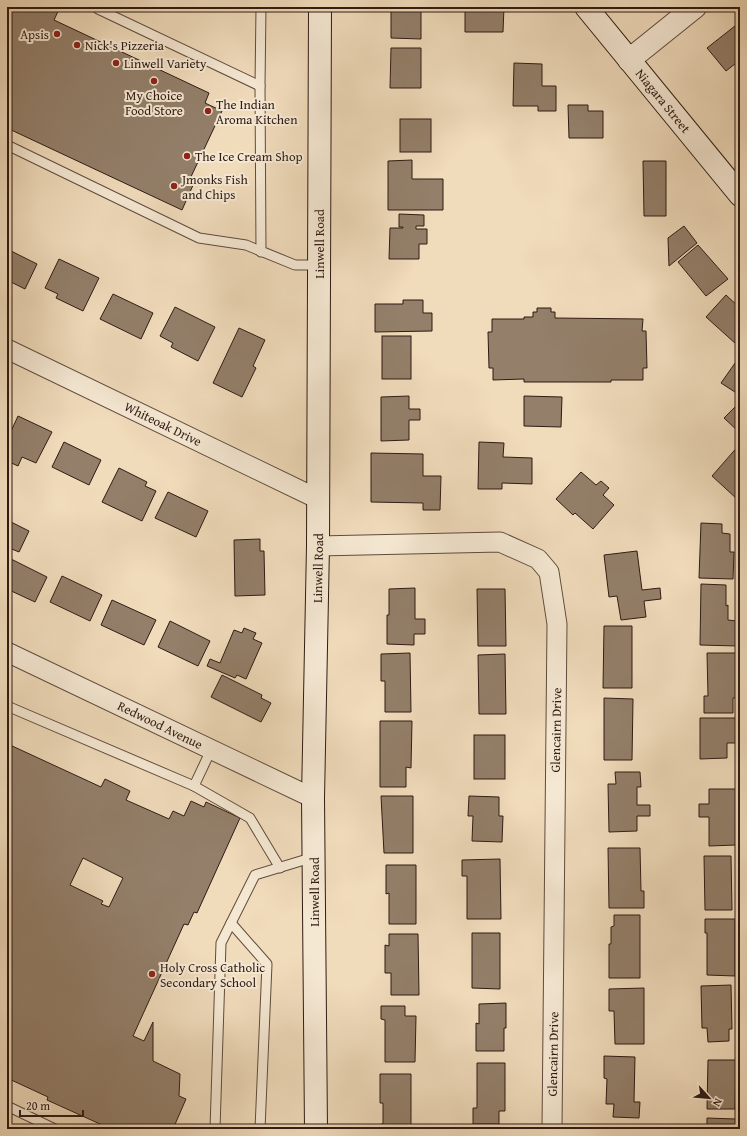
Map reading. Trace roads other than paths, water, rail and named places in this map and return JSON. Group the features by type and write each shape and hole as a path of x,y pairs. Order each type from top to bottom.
{"main road":[{"name":"Linwell Road","path":"316,1129 313,798 318,546 320,7"},
{"name":"Niagara Street","path":"586,7 740,195"},
{"path":"629,60 695,7"}],"street":[{"name":"Whiteoak Drive","path":"7,349 318,499"},
{"name":"Glencairn Drive","path":"318,546 500,542 538,559 549,572 558,624 552,1129"},
{"name":"Redwood Avenue","path":"7,652 313,798"}],"lane":[{"path":"99,7 98,9 260,86"},
{"path":"261,7 260,86 262,252"},
{"path":"7,145 199,238 246,245 295,265 319,265"},
{"path":"7,706 194,786 250,818 280,868"},
{"path":"194,786 211,750"},
{"path":"216,1129 220,943 255,875 314,857"},
{"path":"231,923 267,964 260,1129"},
{"path":"7,1106 55,1129"}],"place":[{"name":"Apsis","path":"57,34"},
{"name":"Nick's Pizzeria","path":"77,45"},
{"name":"Linwell Variety","path":"116,63"},
{"name":"My Choice Food Store","path":"154,81"},
{"name":"The Indian Aroma Kitchen","path":"208,111"},
{"name":"The Ice Cream Shop","path":"187,156"},
{"name":"Jmonks Fish and Chips","path":"174,186"},
{"name":"Holy Cross Catholic Secondary School","path":"152,974"}]}
